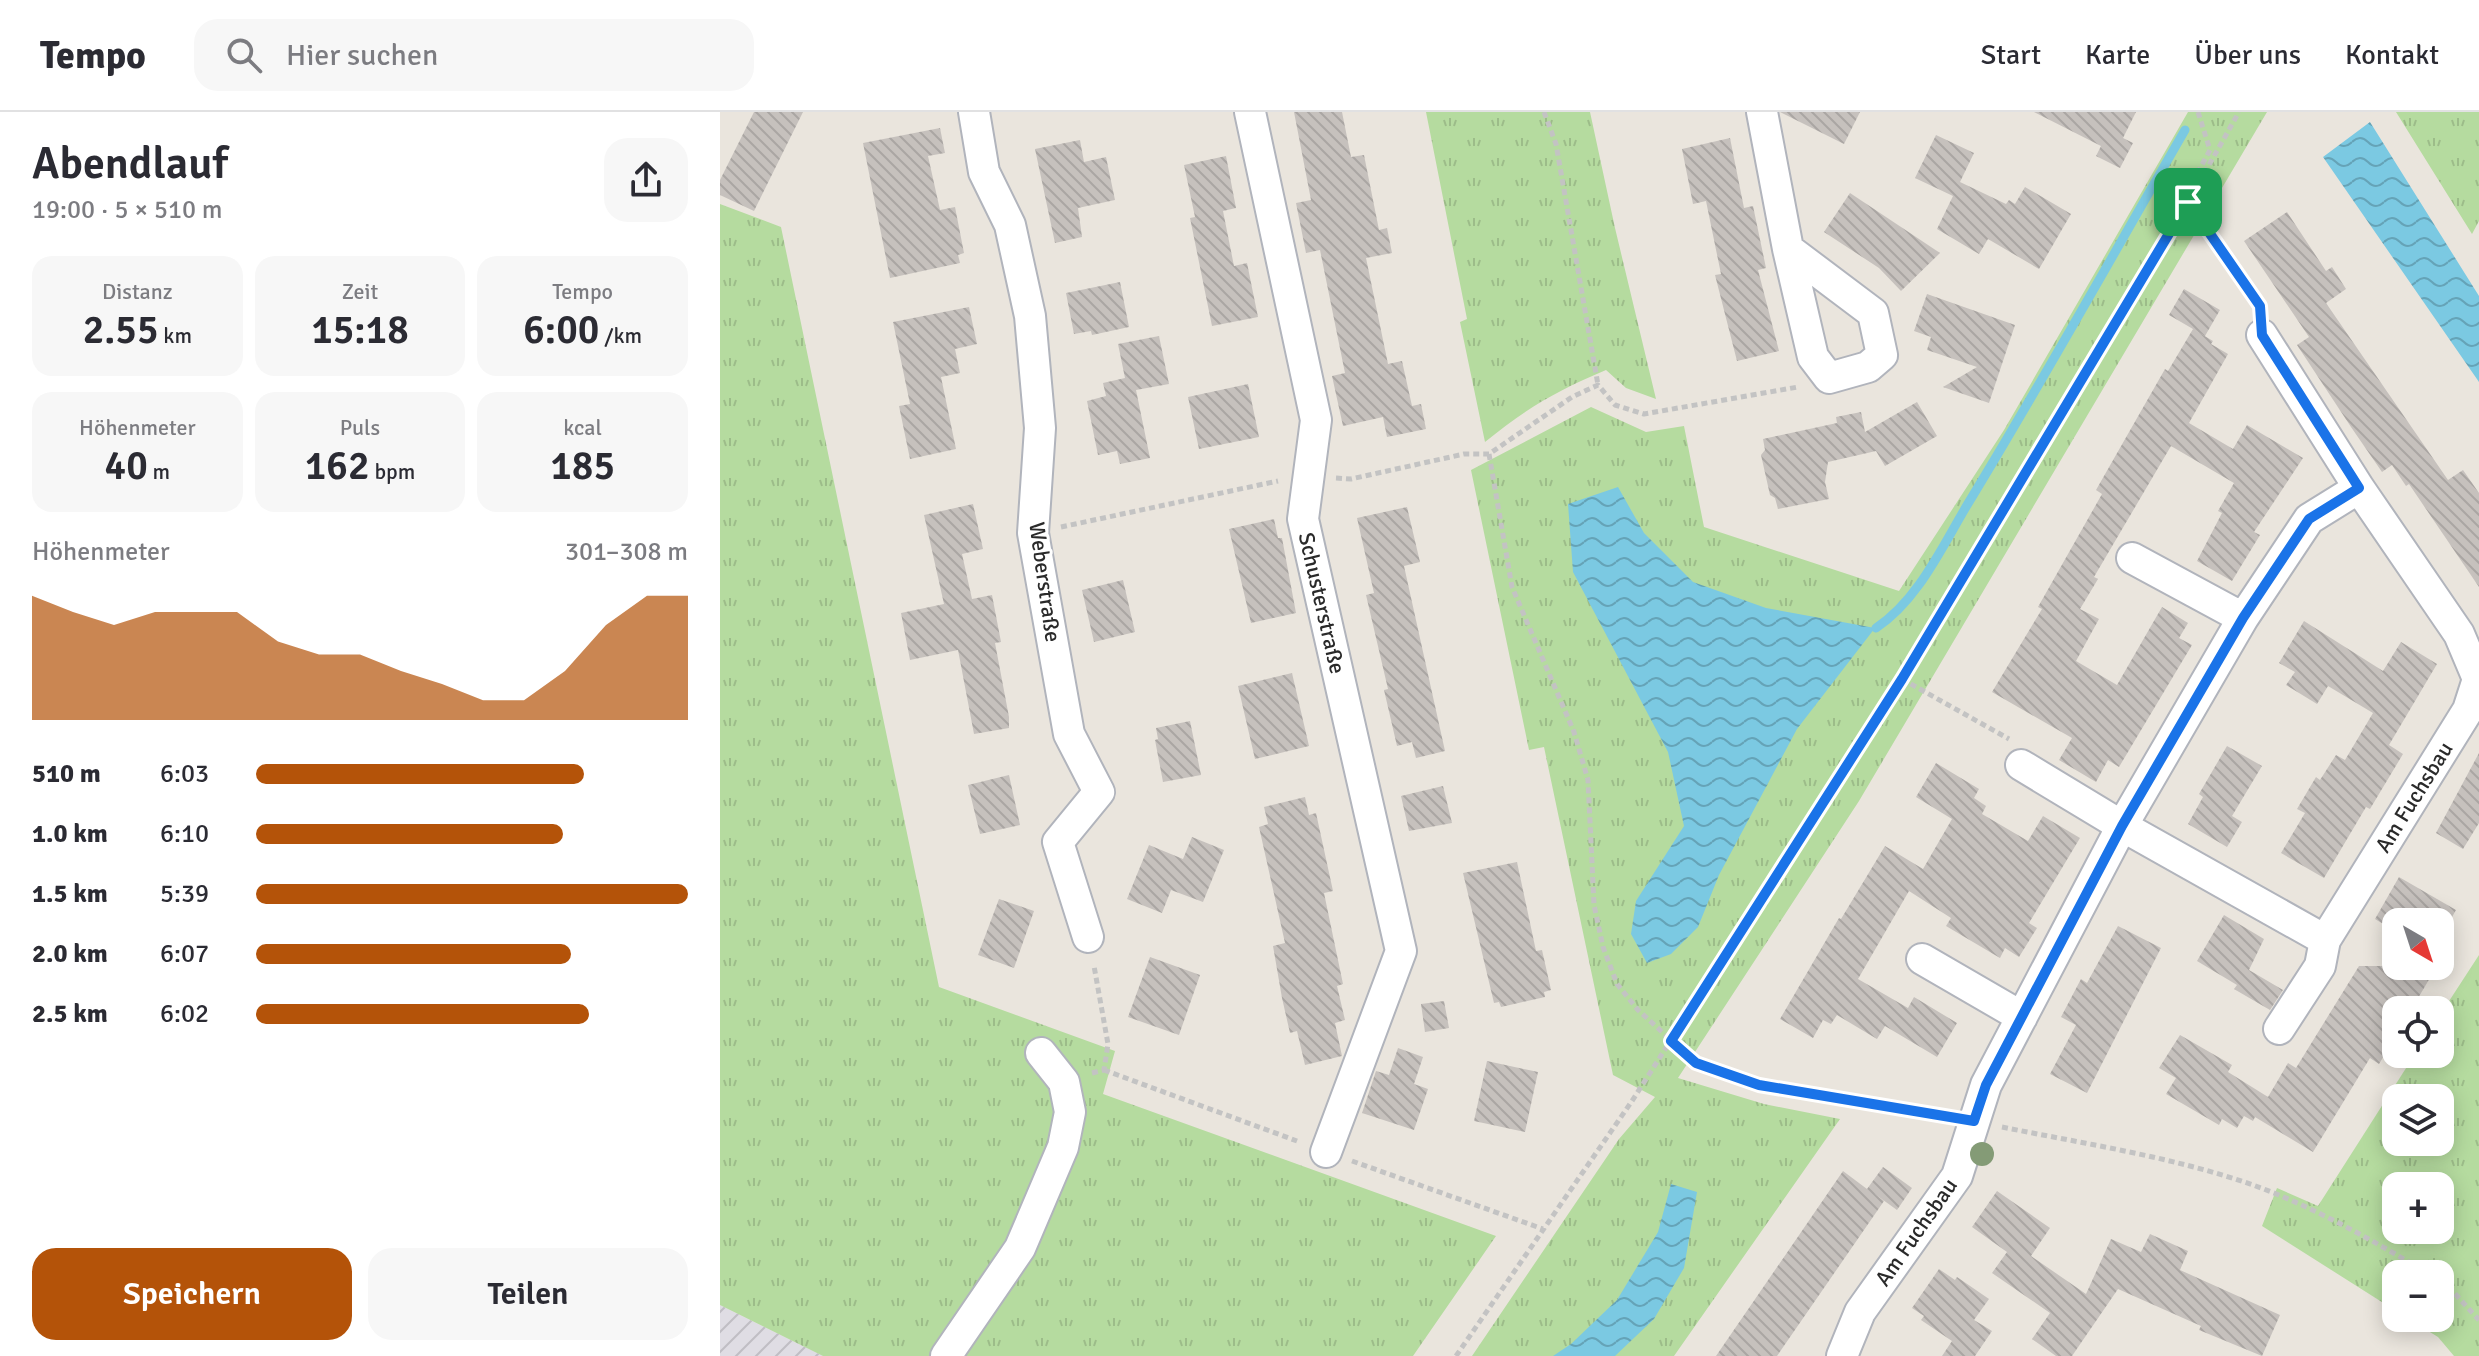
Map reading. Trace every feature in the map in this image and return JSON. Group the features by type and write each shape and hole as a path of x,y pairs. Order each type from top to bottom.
{"street":[{"name":"Weberstraße","path":"974,112 984,172 1010,225 1030,316 1040,428 1033,533 1069,734 1099,792 1058,842 1088,937"},
{"name":"Schusterstraße","path":"1250,112 1316,420 1303,519 1401,951 1326,1152"},
{"path":"1762,112 1788,249 1813,357 1829,378 1868,367 1882,355 1873,313 1788,249"},
{"name":"Am Fuchsbau","path":"2262,335 2359,488 2459,634 2478,679 2468,710 2325,940 2320,966 2279,1029"},
{"name":"Am Fuchsbau","path":"1842,1356 1860,1312 1957,1176 1986,1085 2122,826 2243,618 2309,519 2359,488"},
{"path":"2132,558 2243,618"},
{"path":"2021,765 2122,826 2325,940"},
{"path":"1922,959 2022,1017"},
{"path":"946,1356 1020,1248 1063,1147 1070,1112 1064,1082 1041,1053"}],"path":[{"path":"1544,112 1556,144 1598,385 1615,405 1644,414 1808,385 1829,378"},
{"path":"2198,112 2210,150 2186,194 2188,202 2260,306 2262,335"},
{"path":"1456,1356 1671,1041 1902,679 2239,112"},
{"path":"1033,533 1310,475 1351,479 1464,454 1489,454 1572,397 1598,385"},
{"path":"1489,454 1512,587 1574,732 1588,780 1594,905 1603,947 1617,984 1638,1010 1671,1041 1696,1063 1759,1085 1974,1121 2175,1162 2254,1186 2316,1213 2403,1260"},
{"path":"1902,679 2017,743 2021,765"},
{"path":"1088,937 1108,1044"},
{"path":"2454,1293 2479,1320"}],"shaded area":[{"path":"720,1305 823,1356 720,1356"}],"green space":[{"path":"1426,112 1590,112 1656,399 1626,388 1606,370 1542,401 1485,442 1460,322 1467,319"},
{"path":"2188,112 2267,112 1859,801 1678,1078 1764,1104 1840,1119 1674,1356 1472,1356 1619,1139 1655,1097 1613,1075 1544,747 1529,750 1471,470 1591,407 1646,432 1684,426 1704,527 1899,591 2004,430"},
{"path":"2396,112 2479,112 2479,221 2472,234"},
{"path":"720,204 781,227 939,987 1115,1051 1103,1094 1496,1236 1413,1356 823,1356 720,1305"},
{"path":"2479,955 2479,1356 2454,1356 2430,1332 2454,1332 2454,1260 2382,1260 2382,1302 2262,1226 2277,1188 2318,1206 2382,1106 2382,1156 2454,1156 2454,1084 2396,1084 2406,1068 2454,1068 2452,996"}],"water":[{"path":"2370,122 2479,296 2479,382 2323,157"},
{"path":"1618,487 1644,533 1693,582 1766,608 1875,628 1797,729 1719,875 1698,927 1671,954 1647,963 1631,934 1636,901 1684,826 1668,752 1573,572 1568,504"},
{"path":"1671,1184 1697,1192 1684,1268 1654,1319 1615,1356 1553,1356 1571,1344 1617,1300 1658,1232"}],"building":[{"path":"754,112 803,112 754,211 720,195 720,180"},
{"path":"1294,112 1342,112 1351,157 1364,155 1379,230 1387,228 1392,253 1366,258 1388,364 1402,361 1412,406 1421,404 1426,429 1387,437 1383,417 1343,426 1332,376 1345,373 1320,250 1306,253 1296,203 1311,200"},
{"path":"1780,112 1860,112 1844,144"},
{"path":"2034,112 2136,112 2123,138 2133,143 2120,168 2096,156 2101,146"},
{"path":"940,128 945,153 928,156 940,210 955,207 964,253 958,255 960,263 890,278 863,143"},
{"path":"1936,135 1974,153 1960,182 2006,204 2009,200 2015,204 2025,187 2071,214 2039,269 1988,239 1979,254 1937,229 1953,196 1915,178"},
{"path":"1730,138 1744,208 1753,206 1766,268 1758,270 1779,351 1737,361 1715,275 1721,274 1706,201 1693,204 1682,149"},
{"path":"1080,140 1084,162 1106,157 1115,200 1078,208 1082,237 1055,243 1035,149"},
{"path":"1226,156 1236,208 1223,211 1234,266 1247,263 1258,317 1212,326 1190,218 1195,217 1184,165"},
{"path":"1850,193 1940,253 1901,291 1879,268 1824,232"},
{"path":"2287,212 2326,271 2332,267 2346,289 2326,303 2448,480 2463,470 2479,493 2479,587 2409,484 2406,486 2392,465 2382,472 2297,345 2309,337 2244,241"},
{"path":"1120,282 1129,327 1092,335 1091,331 1074,334 1066,293"},
{"path":"2184,289 2220,310 2205,336 2169,315"},
{"path":"1927,294 2015,325 1989,403 1943,387 1977,367 1927,350 1931,337 1914,331"},
{"path":"969,307 977,344 955,349 960,373 941,377 956,449 910,459 899,406 910,404 893,322"},
{"path":"2193,329 2228,354 2189,423 2233,449 2247,425 2303,458 2254,532 2260,535 2232,581 2197,561 2222,513 2218,511 2234,483 2171,446 2094,577 2098,579 2080,609 2099,619 2076,661 2117,685 2162,607 2188,623 2179,638 2192,645 2119,767 2108,760 2096,782 2059,760 2072,738 1992,692 2042,609 2038,607 2102,494 2096,490 2165,369 2168,371"},
{"path":"1159,336 1169,384 1136,390 1150,458 1120,464 1117,451 1098,455 1087,401 1106,396 1103,383 1125,378 1118,344"},
{"path":"1248,384 1259,437 1199,449 1188,397"},
{"path":"1917,402 1937,436 1885,466 1876,451 1828,462 1825,482 1829,499 1778,509 1775,498 1770,495 1761,455 1765,450 1763,439 1837,423 1836,417 1861,412 1865,432"},
{"path":"973,504 983,549 962,554 972,599 992,595 1001,642 995,643 1009,717 1009,728 974,734 958,650 910,660 901,613 944,604 924,515"},
{"path":"1407,507 1420,562 1404,566 1445,751 1416,758 1412,742 1397,746 1384,690 1388,689 1366,595 1374,593 1357,518"},
{"path":"1274,519 1278,538 1282,538 1296,613 1251,623 1229,529"},
{"path":"1123,580 1135,632 1094,642 1082,590"},
{"path":"2304,621 2383,671 2401,642 2437,664 2389,745 2403,754 2370,809 2366,807 2324,878 2281,853 2305,813 2297,809 2316,777 2320,780 2336,755 2345,760 2373,713 2328,686 2317,704 2286,685 2295,672 2279,663"},
{"path":"1292,673 1309,746 1255,759 1238,686"},
{"path":"1190,721 1201,775 1163,782 1155,740 1158,739 1156,728"},
{"path":"2227,746 2262,766 2232,816 2242,822 2227,847 2188,824 2203,797 2199,794"},
{"path":"2479,753 2479,823 2463,849 2436,833"},
{"path":"1936,763 1979,789 1974,798 1986,806 1982,814 2028,841 2043,816 2080,838 2029,923 2037,928 2019,957 2005,948 2000,958 1946,926 1951,918 1909,891 1858,979 1908,1008 1914,997 1957,1023 1937,1057 1885,1026 1877,1039 1837,1015 1831,1024 1823,1020 1813,1038 1780,1019 1885,846 1923,869 1952,819 1916,797"},
{"path":"1009,775 1020,825 980,834 968,785"},
{"path":"1443,786 1452,823 1409,831 1401,796"},
{"path":"1305,797 1309,815 1316,813 1333,891 1324,893 1343,984 1337,986 1345,1020 1335,1023 1342,1056 1305,1065 1297,1031 1290,1033 1282,998 1273,946 1285,943 1259,827 1268,824 1264,807"},
{"path":"1192,837 1224,850 1203,902 1171,890 1162,913 1127,899 1149,845 1183,859"},
{"path":"1517,862 1536,951 1542,950 1551,990 1544,992 1545,997 1501,1007 1499,1002 1494,1003 1463,873"},
{"path":"2399,877 2453,908 2382,908 2382,923 2375,919"},
{"path":"999,899 1034,911 1014,968 978,955"},
{"path":"2224,915 2264,939 2249,970 2283,990 2270,1010 2234,989 2237,985 2197,961"},
{"path":"2118,926 2161,948 2087,1093 2050,1074 2076,1025 2061,1017 2081,979 2087,983"},
{"path":"1150,957 1200,975 1179,1035 1128,1017"},
{"path":"2359,966 2382,966 2382,980 2429,980 2419,996 2382,996 2382,1059 2379,1064 2370,1058 2313,1152 2255,1117 2253,1121 2244,1116 2237,1128 2222,1119 2219,1125 2166,1094 2176,1078 2159,1068 2180,1035 2232,1065 2228,1072 2268,1097 2288,1063 2296,1068"},
{"path":"1444,1001 1449,1028 1425,1032 1421,1004"},
{"path":"1398,1048 1423,1057 1414,1084 1428,1089 1414,1130 1362,1113 1376,1071 1389,1075"},
{"path":"1487,1061 1538,1072 1525,1132 1474,1121"},
{"path":"1883,1167 1912,1188 1897,1210 1872,1192 1884,1201 1777,1356 1716,1356 1843,1171 1867,1189"},
{"path":"1997,1191 2050,1228 2031,1256 2086,1294 2111,1239 2141,1252 2150,1234 2188,1251 2180,1270 2280,1315 2262,1356 2199,1330 2201,1326 2118,1289 2072,1356 2056,1356 2032,1339 2050,1313 1992,1273 2007,1252 1972,1227"},
{"path":"1939,1269 1955,1280 1957,1277 1989,1299 1974,1320 1992,1331 1975,1356 1942,1356 1952,1341 1921,1320 1924,1316 1912,1308"}],"waterway":[{"path":"1876,628 1906,602 1930,568 2185,130"}],"route":[{"path":"2188,202 2260,306 2262,335 2359,488 2309,519 2243,618 2122,826 1986,1085 1974,1121 1759,1085 1696,1063 1671,1041 1902,679 2188,202"}]}
